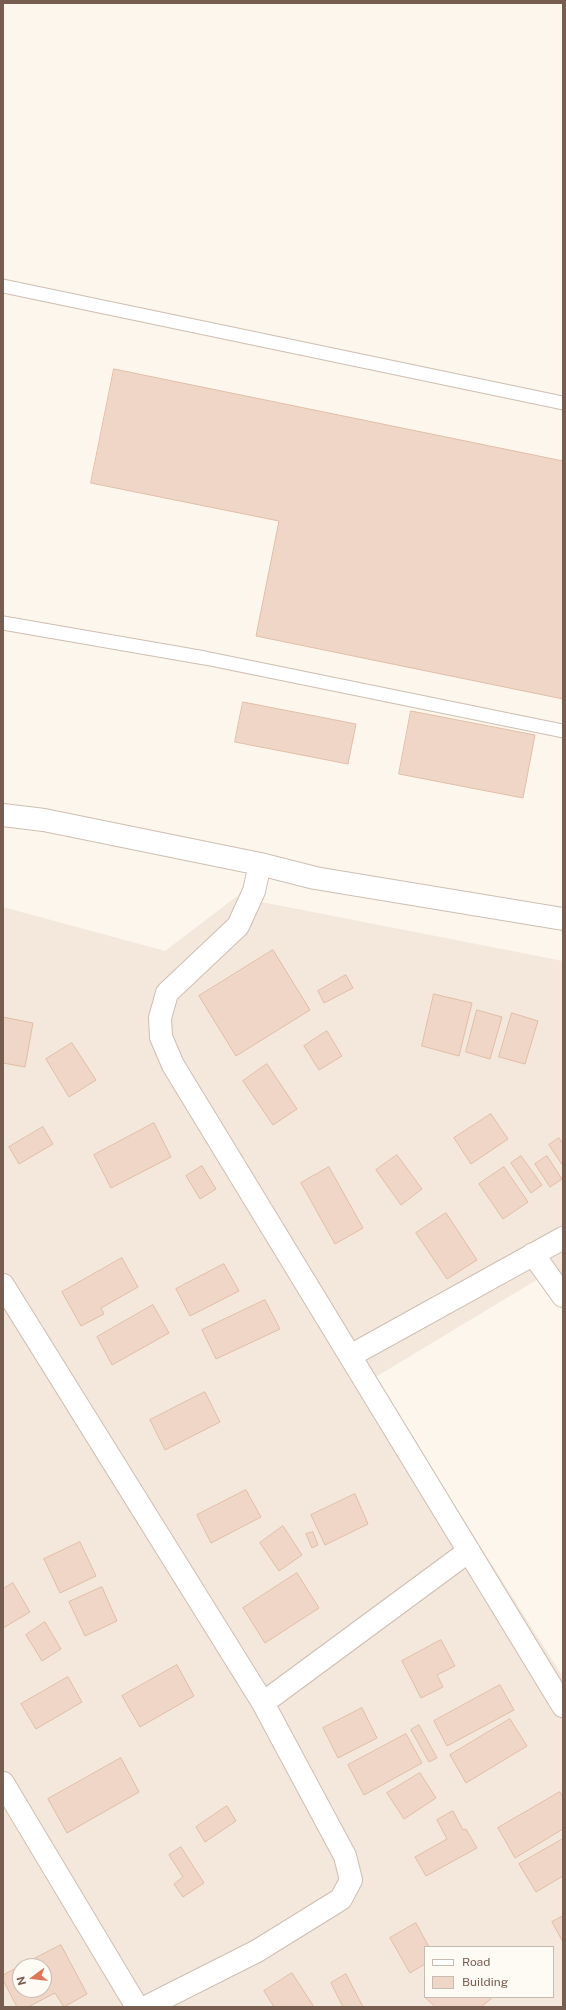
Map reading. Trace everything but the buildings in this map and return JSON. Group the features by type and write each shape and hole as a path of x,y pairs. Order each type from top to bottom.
{"street":[{"path":"3,815 44,820 260,864 315,878 563,919"},
{"path":"260,864 254,891 238,926 168,993 160,1018 161,1037 173,1065 563,1706"},
{"path":"350,1356 563,1238"},
{"path":"533,1254 563,1296"},
{"path":"3,1285 263,1703 345,1856 351,1880 342,1899 257,1951 146,2007"},
{"path":"263,1703 469,1551"},
{"path":"3,1783 137,2007"}],"lane":[{"path":"3,286 563,403"},
{"path":"3,623 205,658 563,731"}],"shaded area":[{"path":"236,897 563,961 563,1286 553,1270 374,1378 563,1677 563,2007 3,2007 3,907 165,951"}]}
